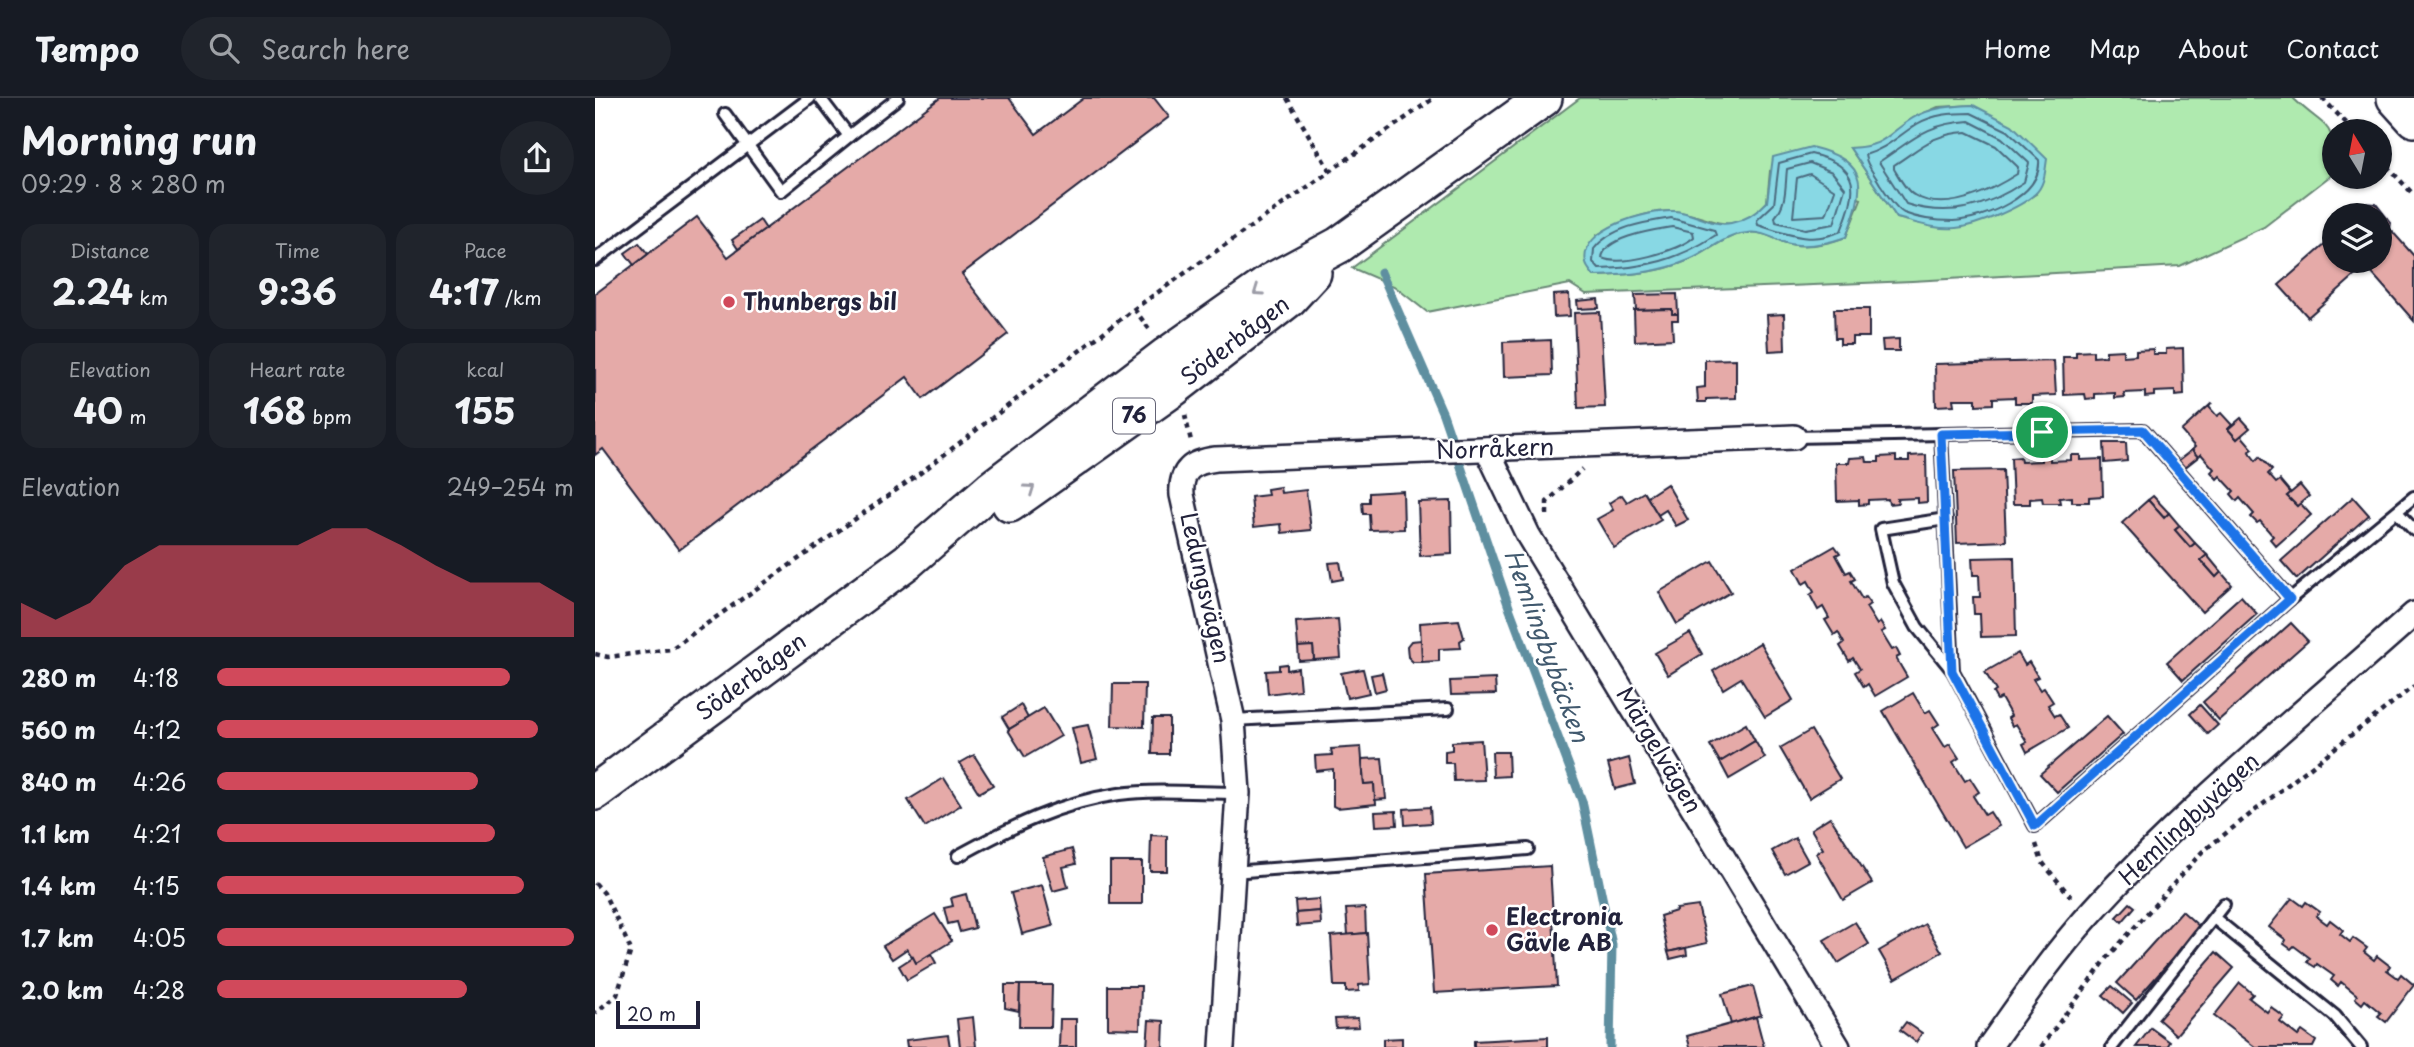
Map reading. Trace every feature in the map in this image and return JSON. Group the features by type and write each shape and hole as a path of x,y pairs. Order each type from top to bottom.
{"main road":[{"name":"Söderbågen","path":"595,792 908,561 991,489 1167,355 1272,281 1339,245 1544,98"}],"street":[{"name":"Norråkern","path":"1197,462 1216,459 1794,437"},
{"name":"Märgelvägen","path":"1487,449 1528,535 1838,1047"},
{"name":"Ledungsvägen","path":"1197,462 1184,476 1182,495 1233,720 1238,793 1222,1047"},
{"name":"Hemlingbyvägen","path":"1989,1047 2043,970 2088,916 2161,842 2414,614"}],"lane":[{"path":"595,260 810,98"},
{"path":"820,98 849,136"},
{"path":"725,114 781,191 898,98"},
{"path":"1794,437 2143,430 2290,599"},
{"path":"1941,434 1952,671"},
{"path":"1946,519 1881,529 1893,583 1917,627 1952,671 2035,826 2290,599 2414,497"},
{"path":"2397,512 2414,530"},
{"path":"1233,720 1448,709"},
{"path":"958,856 1022,821 1100,797 1146,793 1238,793"},
{"path":"1233,872 1528,849"},
{"path":"2112,1047 2224,904"},
{"path":"2214,918 2335,1016 2361,1047"}],"path":[{"path":"1287,98 1331,173"},
{"path":"595,654 608,657 671,649 919,474 1134,309 1434,98"},
{"path":"2322,98 2342,119"},
{"path":"2392,172 2414,195"},
{"path":"2041,1047 2108,957 2202,852 2414,686"},
{"path":"2035,826 2034,836 2042,862 2088,916"},
{"path":"595,883 604,894 631,950 617,995 595,1013"}],"green space":[{"path":"1580,98 2293,98 2322,122 2322,182 2264,227 2180,266 1912,281 1586,294 1570,284 1427,312 1394,286 1352,268","holes":["1973,105 2036,194 2001,213 1969,224 1937,225 1897,218 1850,148 1874,147 1913,118 1938,107","1770,171 1861,199 1846,237 1823,244 1799,245 1761,234 1739,234 1696,257 1666,268 1594,276 1597,235 1632,218 1670,211 1719,223 1742,221 1767,202"]}],"water":[{"path":"1973,105 2012,125 2047,159 2041,186 2028,199 2009,210 1965,227 1941,228 1897,218 1850,148 1879,142 1927,111"},
{"path":"1811,147 1845,161 1854,169 1859,180 1857,205 1846,237 1823,244 1798,245 1770,236 1747,233 1724,240 1689,260 1654,271 1594,276 1587,266 1586,251 1593,240 1604,231 1633,218 1674,211 1724,224 1746,218 1767,202 1773,157"}],"building":[{"path":"940,98 1009,98 1036,134 1084,98 1154,98 1169,117 962,274 1008,334 923,399 907,377 679,550 603,449 595,455 595,294 697,217 728,257"},
{"path":"760,220 766,229 738,249 732,240"},
{"path":"2392,231 2414,256 2414,321 2372,273 2392,273"},
{"path":"639,243 648,254 634,265 625,253"},
{"path":"2322,247 2322,273 2358,273 2308,317 2279,285"},
{"path":"1569,294 1570,316 1554,317 1553,295"},
{"path":"1677,294 1678,314 1672,314 1672,309 1636,310 1635,295"},
{"path":"1598,299 1599,308 1578,309 1577,301"},
{"path":"1672,309 1672,314 1678,314 1678,320 1672,320 1673,339 1635,341 1634,310"},
{"path":"1834,309 1869,309 1869,337 1852,337 1852,344 1840,344 1840,338 1835,338"},
{"path":"1600,312 1605,407 1578,408 1574,313"},
{"path":"1784,314 1785,350 1769,351 1767,315"},
{"path":"1899,339 1899,351 1883,351 1882,340"},
{"path":"1551,340 1552,375 1504,377 1503,342"},
{"path":"2183,348 2184,395 2175,396 2175,391 2154,392 2154,396 2145,397 2145,392 2124,393 2125,397 2115,398 2115,393 2095,394 2095,398 2086,399 2085,394 2064,395 2063,357 2076,357 2076,352 2093,351 2093,357 2106,356 2106,351 2123,350 2123,356 2136,355 2136,350 2153,349 2153,354 2166,354 2166,349"},
{"path":"1736,359 1736,398 1706,399 1706,402 1698,402 1697,388 1705,387 1705,360"},
{"path":"2054,361 2056,395 2032,396 2032,403 2015,403 2015,397 1993,398 1993,404 1976,405 1976,399 1953,399 1954,405 1936,406 1935,364"},
{"path":"2212,403 2209,407 2217,416 2221,413 2232,425 2228,429 2237,439 2241,435 2253,449 2249,452 2256,461 2260,457 2272,470 2268,474 2276,483 2280,480 2291,493 2287,496 2297,506 2300,503 2311,515 2276,546 2270,539 2273,536 2260,521 2257,523 2251,517 2254,514 2240,498 2237,501 2231,494 2234,491 2220,476 2217,479 2211,472 2214,469 2201,454 2198,457 2192,450 2195,447 2181,431"},
{"path":"2241,418 2250,428 2237,439 2228,429"},
{"path":"2104,443 2126,443 2127,461 2105,463"},
{"path":"2192,450 2198,457 2184,468 2178,461"},
{"path":"1926,455 1927,502 1918,503 1918,498 1897,499 1898,503 1889,504 1888,499 1868,500 1868,504 1859,505 1859,500 1837,501 1836,463 1849,463 1850,458 1866,457 1867,462 1879,462 1879,457 1896,456 1896,461 1909,461 1909,456"},
{"path":"2071,455 2080,455 2080,460 2102,459 2103,496 2089,497 2089,502 2072,502 2072,497 2059,498 2060,503 2043,503 2042,498 2030,499 2030,504 2013,504 2011,458 2020,457 2021,462 2041,461 2041,456 2050,456 2050,461 2071,460"},
{"path":"2003,470 2006,541 1957,543 1954,471"},
{"path":"1667,484 1688,520 1676,526 1666,510 1658,515 1647,497"},
{"path":"2300,485 2309,496 2297,506 2287,496"},
{"path":"1280,487 1281,493 1306,490 1311,530 1282,533 1281,524 1254,527 1251,497 1268,495 1267,489"},
{"path":"1403,491 1404,529 1370,530 1369,514 1363,514 1362,502 1369,502 1369,493"},
{"path":"1644,492 1661,520 1614,548 1597,519 1613,510 1609,503 1615,499 1622,495 1627,502"},
{"path":"2153,496 2169,513 2164,518 2148,500"},
{"path":"2353,497 2369,515 2297,579 2281,561"},
{"path":"2148,500 2164,518 2169,513 2180,526 2175,530 2190,547 2195,543 2207,555 2201,560 2216,577 2221,572 2232,585 2202,612 2122,523"},
{"path":"1451,501 1452,554 1420,556 1418,502"},
{"path":"2180,526 2195,543 2190,547 2175,530"},
{"path":"1835,546 1840,553 1836,555 1846,573 1850,571 1855,579 1851,581 1862,599 1865,597 1870,604 1866,607 1877,625 1880,622 1885,630 1881,632 1892,650 1896,648 1900,656 1896,658 1907,677 1875,696 1868,684 1864,687 1855,672 1860,669 1853,658 1849,661 1840,646 1844,643 1838,632 1834,635 1825,620 1829,618 1823,607 1818,610 1810,595 1814,592 1808,581 1803,584 1795,569"},
{"path":"2207,555 2221,572 2216,577 2201,560"},
{"path":"2014,557 2016,636 1981,637 1980,614 1974,614 1973,597 1980,597 1979,575 1973,575 1972,558"},
{"path":"1712,561 1731,592 1677,624 1659,592"},
{"path":"1340,562 1343,579 1332,581 1329,563"},
{"path":"2241,596 2257,614 2183,680 2167,662"},
{"path":"1338,619 1341,658 1314,660 1313,646 1298,647 1296,622"},
{"path":"1459,620 1464,638 1460,641 1461,648 1439,649 1439,661 1422,662 1420,623"},
{"path":"2291,623 2308,641 2219,720 2203,702"},
{"path":"1690,633 1702,654 1668,675 1655,653"},
{"path":"1421,640 1422,662 1413,662 1408,657 1407,646 1411,641"},
{"path":"1760,643 1793,700 1765,717 1741,678 1723,689 1713,671"},
{"path":"1313,646 1314,660 1299,661 1298,647"},
{"path":"2018,653 2025,665 2029,662 2038,677 2033,679 2040,690 2044,688 2053,702 2048,705 2055,716 2059,714 2068,728 2027,752 2023,744 2027,742 2016,724 2012,726 2008,718 2011,716 2001,698 1997,700 1993,693 1996,691 1985,672"},
{"path":"1287,664 1287,670 1298,668 1300,690 1268,694 1266,671 1279,670 1279,665"},
{"path":"1363,669 1369,693 1347,698 1341,673"},
{"path":"1382,673 1386,689 1375,692 1371,675"},
{"path":"1495,679 1496,694 1451,695 1450,681"},
{"path":"1113,684 1145,684 1144,727 1112,726"},
{"path":"1913,693 1925,713 1930,710 1939,724 1933,728 1945,747 1950,744 1959,758 1953,762 1965,781 1970,778 1979,792 1973,796 1985,815 1990,812 1999,826 1963,847 1883,711"},
{"path":"1021,705 1028,718 1009,729 1002,717"},
{"path":"2200,705 2218,725 2208,734 2190,714"},
{"path":"1044,708 1061,736 1025,757 1008,730"},
{"path":"2107,716 2123,734 2057,792 2040,774"},
{"path":"1153,718 1169,718 1169,754 1152,754"},
{"path":"1746,724 1755,741 1720,762 1710,745"},
{"path":"1088,725 1097,759 1081,763 1072,728"},
{"path":"1811,730 1840,779 1809,798 1780,748"},
{"path":"1481,740 1484,780 1454,781 1453,763 1445,763 1445,751 1452,750 1452,742"},
{"path":"1755,741 1765,758 1729,779 1720,762"},
{"path":"1361,747 1364,784 1374,783 1376,804 1337,808 1333,806 1333,769 1316,771 1315,756 1332,755 1331,749"},
{"path":"1492,752 1508,752 1509,776 1493,777"},
{"path":"974,755 993,785 979,793 960,763"},
{"path":"1382,758 1386,799 1375,800 1374,783 1364,784 1362,759"},
{"path":"1629,758 1635,784 1615,789 1608,764"},
{"path":"944,778 961,805 925,827 908,800"},
{"path":"1430,807 1431,823 1405,825 1404,809"},
{"path":"1396,811 1397,825 1376,826 1375,812"},
{"path":"1830,817 1872,883 1843,900 1816,853 1823,849 1811,829"},
{"path":"1151,835 1167,836 1167,871 1150,871"},
{"path":"1795,838 1808,861 1785,874 1772,851"},
{"path":"1072,849 1076,864 1063,867 1068,887 1053,891 1043,857"},
{"path":"1110,862 1142,862 1142,904 1110,904"},
{"name":"Electronia Gävle AB","path":"1550,866 1557,986 1434,993 1426,874"},
{"path":"1042,885 1053,926 1022,934 1011,893"},
{"path":"966,894 975,928 960,932 957,922 948,924 944,908 953,906 951,898"},
{"path":"2292,898 2303,906 2306,902 2320,912 2316,916 2327,924 2330,920 2343,930 2340,934 2350,942 2353,938 2367,948 2364,952 2374,960 2377,956 2390,966 2387,970 2398,978 2401,974 2414,985 2386,1022 2378,1016 2381,1013 2365,1000 2362,1004 2355,998 2357,995 2341,982 2338,986 2331,980 2334,976 2317,964 2315,967 2307,962 2310,958 2294,946 2291,949 2284,944 2286,940 2269,927"},
{"path":"1319,899 1320,911 1296,913 1295,901"},
{"path":"2130,903 2135,907 2122,922 2117,917"},
{"path":"1698,906 1707,943 1668,952 1660,916 1676,909"},
{"path":"1365,908 1366,933 1348,935 1346,909"},
{"path":"1320,911 1321,924 1297,926 1296,913"},
{"path":"2182,911 2200,927 2136,1000 2117,983"},
{"path":"935,914 952,941 916,963 907,949 892,959 883,946"},
{"path":"1855,922 1869,944 1838,963 1824,940"},
{"path":"1925,924 1942,952 1895,979 1879,951"},
{"path":"1367,933 1370,984 1359,985 1359,991 1346,992 1346,986 1334,986 1331,936"},
{"path":"1686,948 1687,955 1670,959 1668,952"},
{"path":"2216,952 2234,968 2176,1035 2158,1019"},
{"path":"931,954 936,963 907,980 899,966 913,957 916,963"},
{"path":"2240,983 2253,994 2249,998 2267,1012 2271,1007 2284,1017 2280,1022 2298,1036 2302,1031 2316,1041 2313,1047 2255,1047 2214,1016"},
{"path":"1005,985 1020,985 1019,1011 1005,1008"},
{"path":"1020,985 1052,985 1051,1027 1019,1027"},
{"path":"1108,986 1141,986 1140,1029 1108,1028"},
{"path":"1753,986 1761,1015 1731,1024 1722,994"},
{"path":"2112,986 2132,1003 2123,1013 2103,995"},
{"path":"973,1017 976,1047 960,1047 957,1019"},
{"path":"1756,1017 1764,1047 1690,1047 1687,1036"},
{"path":"1358,1018 1359,1027 1336,1028 1335,1019"},
{"path":"1060,1019 1076,1019 1076,1047 1059,1047"},
{"path":"1149,1020 1164,1021 1163,1047 1147,1047"},
{"path":"1906,1022 1922,1033 1916,1042 1900,1030"},
{"path":"2151,1028 2170,1042 2167,1047 2136,1047"},
{"path":"948,1035 950,1047 907,1047 906,1040"},
{"path":"1548,1037 1548,1047 1474,1047 1474,1041"},
{"path":"1402,1038 1402,1047 1383,1047 1383,1039"}],"waterway":[{"name":"Hemlingbybäcken","path":"1381,272 1443,414 1510,610 1582,801 1612,945 1610,1047"}],"place":[{"name":"Thunbergs bil","path":"729,302"},
{"name":"Electronia Gävle AB","path":"1492,930"}],"route":[{"path":"2143,430 2290,599 2035,826 1952,671 1941,434 2042,432 2143,430"}]}
